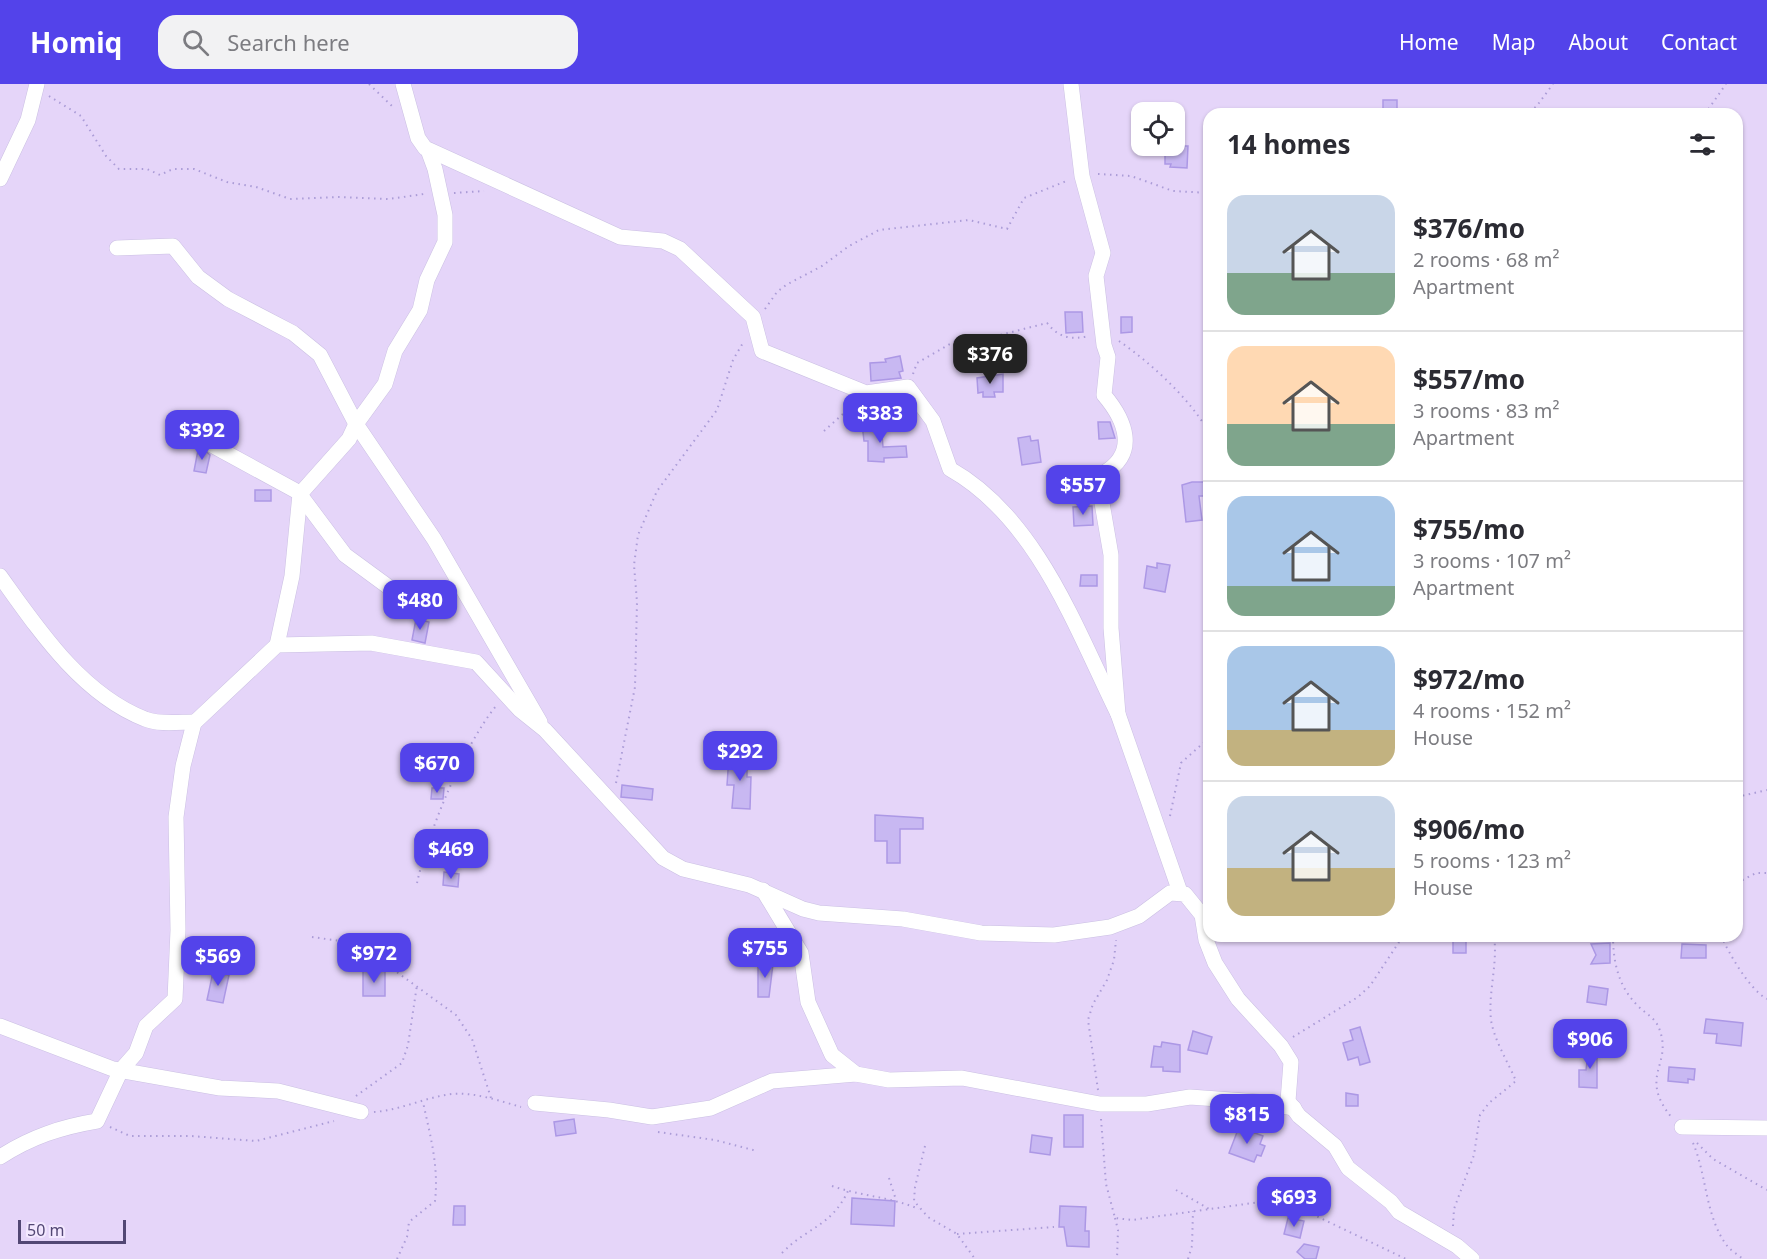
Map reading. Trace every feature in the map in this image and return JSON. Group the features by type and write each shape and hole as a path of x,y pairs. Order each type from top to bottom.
{"street":[{"path":"0,1157 23,1142 61,1127 97,1121 121,1070 136,1053 146,1026 175,999 178,930 177,817 183,766 195,722 277,645 292,576 300,494 349,439 356,424 385,384 395,351 420,310 427,280 445,242 445,215 440,194 428,150 418,138 403,84"},
{"path":"1071,84 1082,176 1103,253 1096,276 1104,345 1108,357 1104,395 1119,413 1126,445 1119,464 1104,473 1102,504 1112,555 1111,627 1118,714"},
{"path":"0,179 28,120 36,88"},
{"path":"428,150 620,237 663,241 680,249 753,317 762,351 866,393 908,387 933,421 950,469 974,483 1018,526 1077,630 1118,714 1180,892"},
{"path":"117,248 173,246 198,277 228,299 293,333 320,355 356,424 434,539 545,730"},
{"path":"208,443 300,494 345,555 390,588"},
{"path":"0,576 56,653 113,703 147,720 195,722"},
{"path":"277,645 371,643 476,662 520,710 545,730 663,858 683,869 763,890 802,909 819,913 903,919 981,933 1054,934 1118,925 1138,916 1170,893 1180,892 1191,899 1202,915 1203,921"},
{"path":"763,890 801,953 808,1002 832,1055 856,1074"},
{"path":"1207,942 1215,963 1238,999 1281,1046 1290,1062 1288,1101 1335,1146 1348,1168 1391,1202 1399,1212 1457,1246 1472,1259"},
{"path":"0,1026 121,1070 220,1088 278,1091 361,1112"},
{"path":"535,1103 609,1110 652,1117 711,1108 772,1081 856,1074 889,1080 962,1078 1100,1104 1147,1104 1190,1097 1259,1102 1294,1108"},
{"path":"1682,1127 1767,1128"}],"path":[{"path":"1534,108 1553,84"},
{"path":"1709,108 1726,84"},
{"path":"36,88 80,115 106,156 119,170 147,169 160,175 173,170 194,170 227,182 256,187 290,199 339,197 389,199 514,188"},
{"path":"908,387 917,363 942,347 969,336 1000,335 1047,323 1055,333 1072,339 1104,333 1149,362 1203,423"},
{"path":"824,431 866,393"},
{"path":"417,883 429,838 459,769 490,713 507,694"},
{"path":"1170,818 1181,763 1203,743"},
{"path":"1743,796 1767,790"},
{"path":"1743,880 1756,873 1767,873"},
{"path":"1117,1259 1118,1230 1106,1184 1100,1104 1088,1020 1114,960 1118,925"},
{"path":"312,937 362,944 374,950 391,967 456,1016 467,1029 491,1098"},
{"path":"1281,1046 1358,997 1370,986 1399,942"},
{"path":"1457,1246 1453,1233 1454,1209 1474,1155 1480,1115 1489,1103 1516,1081 1491,1020 1491,994 1497,955 1495,942"},
{"path":"1613,942 1615,967 1622,985 1637,1006 1657,1022 1662,1034 1655,1089 1660,1103 1713,1159 1767,1190"},
{"path":"1724,942 1737,969 1761,996 1767,999"},
{"path":"341,1107 402,1063 417,985"},
{"path":"397,1259 407,1237 409,1222 435,1201 437,1185 434,1146 423,1101"},
{"path":"97,1121 129,1136 191,1136 256,1141 311,1128 361,1112"},
{"path":"1682,1127 1698,1155 1707,1196 1721,1233 1729,1247 1743,1259"},
{"path":"926,1146 915,1187 914,1201 928,1217 957,1234 975,1259"},
{"path":"889,1178 897,1200"},
{"path":"832,1186 862,1196 897,1200 922,1210"},
{"path":"1176,1190 1209,1209"},
{"path":"782,1253 793,1242 831,1218 840,1209 848,1191"},
{"path":"1115,1218 1132,1220 1260,1202 1312,1214 1406,1259"},
{"path":"1188,1259 1192,1246 1193,1211"},
{"path":"957,1234 1054,1227"}],"shaded area":[{"path":"0,84 1767,84 1767,1259 0,1259"}],"building":[{"path":"1383,100 1397,100 1397,108 1383,108"},
{"path":"1185,146 1188,146 1187,168 1170,167 1171,164 1165,164 1165,156 1185,156"},
{"path":"1065,312 1082,312 1083,332 1066,333"},
{"path":"1121,317 1132,317 1132,332 1121,333"},
{"path":"900,356 903,371 899,372 901,378 871,381 870,363 886,362 885,359"},
{"path":"1003,374 1003,392 994,392 995,397 983,397 983,392 978,393 977,378"},
{"path":"881,422 883,447 906,446 907,457 884,458 884,462 868,461 868,441 864,441 862,424"},
{"path":"1098,422 1110,422 1115,438 1099,439"},
{"path":"1030,436 1031,441 1038,440 1041,462 1022,465 1018,438"},
{"path":"199,445 210,455 206,473 194,471"},
{"path":"1203,482 1203,496 1199,496 1202,520 1186,522 1182,485"},
{"path":"255,490 271,490 271,501 255,501"},
{"path":"1092,506 1093,525 1074,526 1073,507"},
{"path":"1157,563 1170,565 1165,592 1144,588 1147,566 1157,568"},
{"path":"1081,575 1097,575 1097,586 1080,586"},
{"path":"416,619 429,622 425,643 412,640"},
{"path":"729,756 747,757 747,777 751,777 750,809 732,808 734,785 727,785"},
{"path":"622,785 653,789 652,800 621,797"},
{"path":"432,788 444,788 443,799 431,799"},
{"path":"875,815 923,818 923,829 900,829 900,863 887,863 887,841 875,841"},
{"path":"444,872 459,874 458,887 443,885"},
{"path":"1453,942 1466,942 1466,953 1453,953"},
{"path":"1610,943 1610,963 1591,964 1596,955 1591,944"},
{"path":"1682,944 1706,945 1706,958 1681,958"},
{"path":"758,963 773,964 769,997 758,997"},
{"path":"363,971 385,971 385,996 363,996"},
{"path":"213,972 229,975 223,1003 207,1000"},
{"path":"1589,986 1608,989 1606,1005 1587,1002"},
{"path":"1706,1019 1743,1023 1741,1046 1716,1043 1717,1034 1704,1033"},
{"path":"1360,1027 1370,1062 1360,1065 1358,1057 1348,1060 1343,1043 1353,1040 1350,1030"},
{"path":"1193,1031 1212,1037 1207,1054 1188,1050"},
{"path":"1162,1042 1180,1045 1180,1072 1163,1071 1163,1067 1151,1067 1154,1046 1161,1047"},
{"path":"1589,1045 1597,1046 1597,1088 1579,1087 1579,1070 1586,1070"},
{"path":"1669,1067 1695,1069 1694,1080 1688,1079 1688,1083 1668,1081"},
{"path":"1346,1093 1358,1095 1358,1106 1346,1106"},
{"path":"1064,1115 1083,1115 1083,1147 1064,1147"},
{"path":"574,1119 576,1133 556,1136 554,1122"},
{"path":"1239,1127 1263,1136 1260,1144 1265,1146 1261,1156 1257,1155 1254,1162 1229,1153"},
{"path":"1032,1135 1052,1138 1050,1155 1030,1152"},
{"path":"852,1198 895,1201 894,1226 851,1224"},
{"path":"454,1206 465,1206 465,1225 453,1225"},
{"path":"1060,1206 1086,1207 1085,1231 1089,1231 1089,1247 1067,1246 1064,1227 1059,1227"},
{"path":"1288,1218 1304,1221 1300,1238 1284,1234"},
{"path":"1304,1244 1319,1247 1316,1259 1305,1259 1297,1252"}]}
